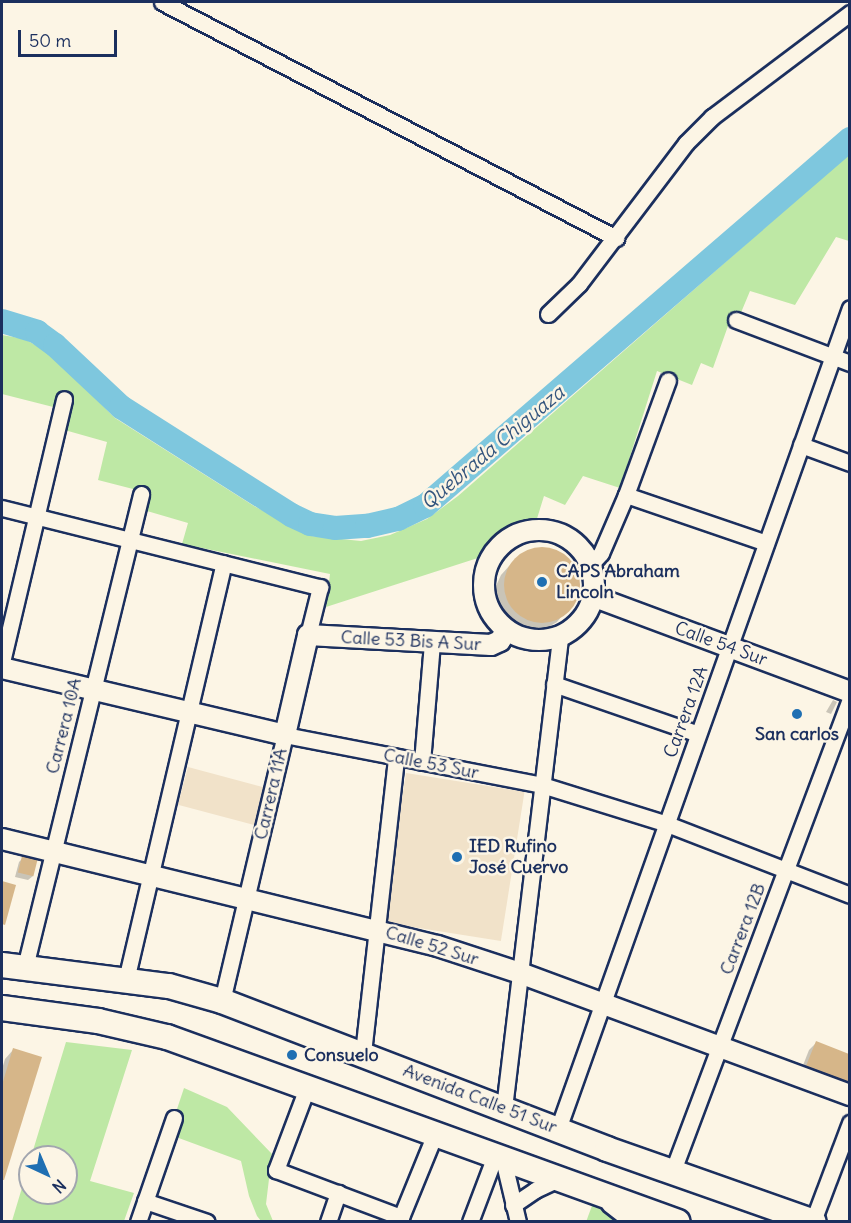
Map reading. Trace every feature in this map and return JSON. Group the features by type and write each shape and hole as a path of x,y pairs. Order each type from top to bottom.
{"main road":[{"name":"Avenida Calle 51 Sur","path":"13,966 169,986 222,1001 672,1173 813,1221"},
{"path":"2,1008 61,1014 145,1030 586,1190 678,1221"}],"street":[{"path":"162,2 616,238"},
{"path":"548,314 579,284 686,143 706,124 849,13"},
{"name":"Carrera 12A","path":"558,1129 849,308"},
{"path":"736,320 849,363"},
{"path":"590,565 601,553 626,495 668,380"},
{"path":"2,662 64,399"},
{"path":"801,445 849,463"},
{"name":"Carrera 10A","path":"13,966 54,852 141,494"},
{"path":"626,495 766,543"},
{"path":"2,508 224,563 126,980"},
{"path":"541,530 556,533 570,540 582,551 590,565 592,596 584,616 560,636 538,640 516,636 495,619 487,606 484,591 485,575 490,560 505,543 526,532 541,530"},
{"name":"Carrera 11A","path":"222,1001 320,586 224,563"},
{"name":"Calle 54 Sur","path":"592,596 849,692"},
{"name":"Calle 53 Bis A Sur","path":"308,635 494,645 500,641 506,630"},
{"path":"504,1108 560,636"},
{"path":"422,762 432,642"},
{"name":"Calle 53 Sur","path":"2,668 285,735 542,785 667,824 849,895"},
{"path":"554,684 698,734"},
{"name":"Carrera 12B","path":"672,1173 849,699"},
{"path":"363,1053 396,757"},
{"name":"Calle 52 Sur","path":"2,839 376,929 520,974 849,1095"},
{"path":"307,1088 276,1170 400,1219 435,1134"},
{"path":"138,1221 174,1118"},
{"path":"813,1221 849,1123"},
{"path":"499,1158 519,1217"},
{"path":"470,1221 499,1158"},
{"path":"519,1217 535,1190 559,1179"},
{"path":"586,1190 632,1221"},
{"path":"328,1221 338,1193"},
{"path":"145,1201 207,1221"}],"shaded area":[{"path":"188,767 269,789 259,826 178,805"},
{"name":"IED Rufino José Cuervo","path":"406,773 525,792 501,941 382,922"}],"green space":[{"path":"849,154 849,241 836,237 795,305 750,291 740,315 733,312 713,368 701,363 692,385 657,371 620,488 583,476 565,505 544,496 535,525 505,535 494,543 484,556 326,607 330,574 182,544 188,523 130,506 133,489 98,480 107,442 61,429 65,410 2,394 2,335 25,339 50,354 115,418 254,506 311,536 361,541 390,535 427,519 458,496"},
{"path":"66,1042 132,1050 90,1181 134,1193 124,1221 12,1221 18,1201 18,1205 78,1205 78,1145 35,1145"},
{"path":"184,1088 227,1107 272,1154 266,1204 273,1221 261,1221 257,1216 249,1196 241,1161 176,1137 182,1122 174,1118"},
{"path":"593,1203 607,1210 622,1222 586,1222"}],"building":[{"name":"CAPS Abraham Lincoln","path":"542,547 557,550 569,558 577,570 580,585 577,600 569,612 557,620 542,623 527,620 515,612 507,600 504,585 507,570 515,558 527,550"},
{"path":"22,856 38,860 33,876 18,872"},
{"path":"2,881 16,885 5,925 2,924"},
{"path":"816,1041 849,1054 849,1082 806,1066"},
{"path":"13,1048 42,1057 4,1180 2,1180 2,1085"}],"waterway":[{"name":"Quebrada Chiguaza","path":"2,321 37,332 55,345 121,407 291,515 310,524 335,528 367,526 398,519 425,506 850,139"}],"place":[{"name":"CAPS Abraham Lincoln","path":"542,582"},
{"name":"San carlos","path":"797,714"},
{"name":"IED Rufino José Cuervo","path":"457,857"},
{"name":"Consuelo","path":"292,1055"}]}
